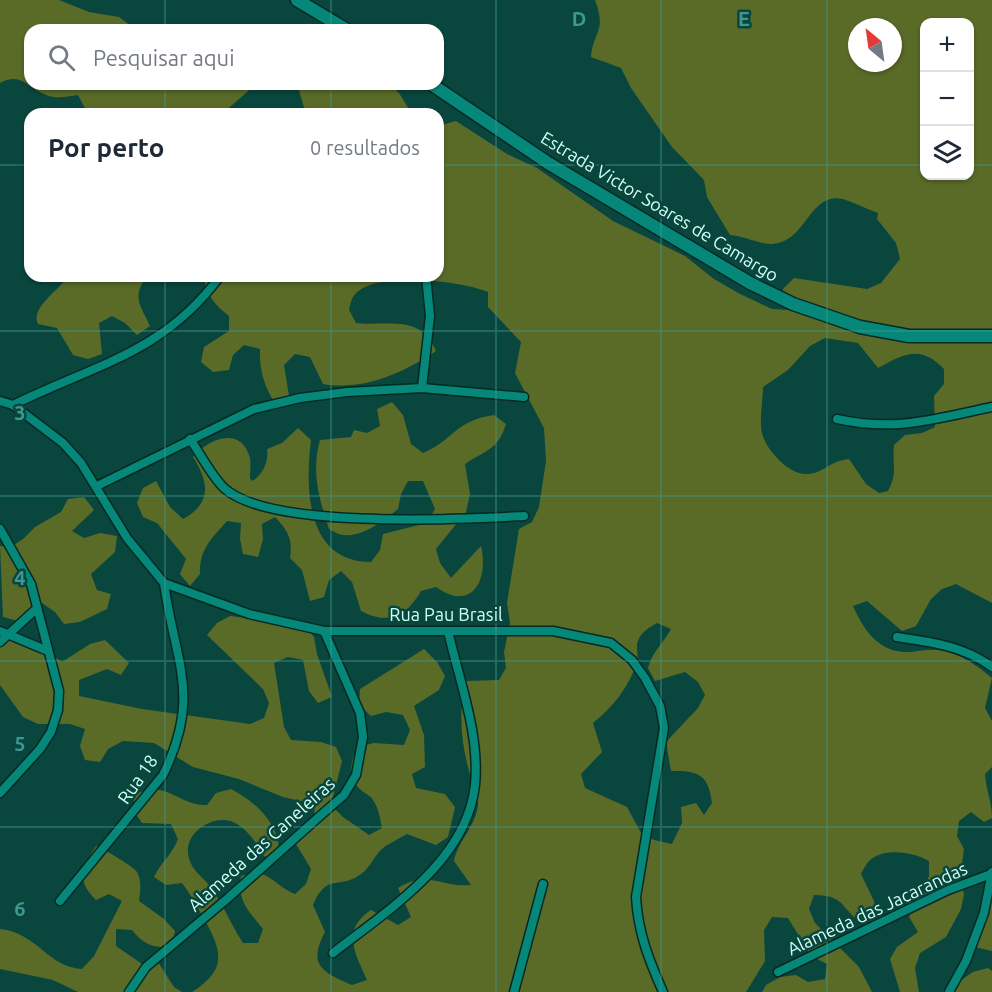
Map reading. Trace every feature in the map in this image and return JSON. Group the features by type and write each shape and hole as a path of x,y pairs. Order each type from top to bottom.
{"main road":[{"path":"297,0 337,24"},
{"name":"Estrada Victor Soares de Camargo","path":"440,90 548,163 750,284 793,304 860,327 909,336 992,336"}],"street":[{"path":"13,405 54,385 137,351 182,320 215,282"},
{"path":"422,388 430,316 427,282"},
{"path":"97,486 255,409 300,398 347,392 422,388 524,397"},
{"path":"0,401 13,405 63,443 97,486 127,538 164,583"},
{"path":"837,419 889,427 992,407"},
{"path":"190,439 225,488 258,506 284,511 376,519 524,516"},
{"path":"0,529 31,584 35,610 58,691 58,710 51,732 0,793"},
{"name":"Rua Pau Brasil","path":"164,583 249,614 324,631 553,631 580,635 610,644 632,660 660,706 663,728 636,897 637,922 643,948 663,992"},
{"name":"Rua 18","path":"60,901 163,775 175,751 183,720 185,693 164,583"},
{"path":"0,642 4,632 35,610"},
{"name":"Alameda das Caneleiras","path":"129,992 146,967 344,795 356,775 363,736 360,713 324,631"},
{"path":"333,953 418,884 460,832 470,809 475,785 471,728 448,631"},
{"path":"4,632 48,651"},
{"path":"897,637 948,645 992,667"},
{"path":"949,992 966,961 984,913 991,873"},
{"name":"Alameda das Jacarandas","path":"778,972 948,890 991,873"},
{"path":"514,992 543,884"}],"green space":[{"path":"0,0 59,0 89,12 119,17 128,24 24,24 24,82 14,79 0,83"},
{"path":"595,0 992,0 992,603 956,584 942,589 931,599 916,626 902,631 867,601 853,606 862,624 882,645 899,652 945,651 967,660 992,678 985,708 992,721 992,767 985,774 992,818 984,822 971,812 959,821 957,836 964,849 960,879 964,894 961,909 946,937 920,953 915,968 919,992 900,992 890,959 897,947 918,932 909,917 929,876 929,861 907,853 890,852 868,862 861,874 874,901 876,916 864,924 838,900 825,896 814,895 809,909 815,923 859,967 872,992 762,992 766,985 780,977 796,975 808,982 825,979 827,964 811,956 788,918 772,917 764,930 765,961 746,992 192,992 203,984 215,970 218,962 216,945 207,924 182,883 166,885 154,877 178,839 171,824 142,823 134,811 134,795 155,789 196,804 207,805 216,793 231,789 251,802 267,818 277,837 278,860 264,856 243,828 226,820 210,822 203,826 196,831 189,845 191,865 213,890 243,943 258,943 263,929 242,899 241,876 265,875 295,894 306,884 311,869 296,844 302,829 315,819 314,804 283,797 239,779 193,767 154,743 123,741 108,749 100,762 85,760 80,746 85,729 70,724 38,724 23,717 0,685 0,635 34,642 62,662 90,644 105,640 129,663 121,675 107,669 79,680 79,696 142,709 250,724 264,718 269,703 263,689 207,635 217,623 230,616 304,625 314,637 317,654 332,697 318,703 309,691 303,660 288,657 274,663 284,727 291,740 321,742 336,747 342,761 331,805 343,817 369,835 382,828 375,803 357,786 352,776 355,753 358,747 374,743 404,745 410,730 403,715 386,712 371,716 359,705 360,689 424,649 437,662 445,676 439,690 414,706 424,735 425,767 412,774 416,788 445,794 455,807 448,837 436,845 407,834 382,849 361,874 353,879 334,883 324,888 313,905 325,932 318,953 321,966 333,976 352,985 367,980 353,942 356,926 362,918 371,910 398,925 411,917 398,888 418,880 471,885 454,861 474,821 478,806 463,740 461,716 464,692 466,681 499,680 506,668 504,652 510,623 507,603 519,529 532,522 539,507 546,461 544,428 515,373 521,342 488,307 488,292 444,282 444,124 456,121 507,154 537,168 613,221 685,256 714,279 772,309 788,310 789,307 781,302 783,289 794,278 867,289 881,283 900,259 896,243 877,219 878,213 843,199 822,202 801,227 784,241 767,244 730,235 707,197 704,180 672,147 631,88 621,68 591,57 600,25","holes":["825,338 858,343 878,368 904,356 919,354 927,356 944,369 944,384 934,396 935,427 922,433 905,435 894,445 894,474 891,484 888,491 879,493 866,484 849,459 813,473 800,473 793,470 773,454 762,433 763,387 788,370 810,346","657,623 671,629 648,668 655,681 685,672 698,682 705,695 698,708 666,742 671,771 695,773 700,776 708,786 712,803 704,815 696,803 681,807 682,823 672,844 654,840 641,833 627,807 585,788 581,774 602,752 593,723 614,703 625,688 637,662 639,639 644,632"]},
{"path":"37,90 249,90 229,108 85,108 78,95 60,97"},
{"path":"299,90 396,90 408,108 304,108"},
{"path":"63,282 143,282 139,290 139,301 150,326 137,335 125,323 112,316 99,323 102,354 88,359 73,355 57,328 38,324 38,311"},
{"path":"205,282 384,282 363,288 353,297 349,310 356,323 412,326 429,339 436,351 397,373 353,385 323,384 310,357 295,354 284,365 289,396 277,407 264,379 260,349 244,345 233,355 229,370 213,372 201,362 204,347 229,331 229,316 212,299"},
{"path":"392,402 403,415 411,444 423,453 462,426 481,418 494,415 506,424 495,444 465,464 470,494 466,512 436,549 440,563 451,578 481,546 483,559 480,581 468,594 459,596 449,594 436,587 421,591 409,607 396,616 380,617 361,611 352,582 341,571 329,580 324,597 310,601 302,570 290,558 291,546 288,536 275,517 262,524 263,539 258,557 243,554 240,539 241,523 227,521 207,545 200,566 200,574 190,586 180,574 186,559 157,523 143,517 137,503 143,488 156,481 170,507 183,519 199,506 205,491 205,483 193,457 199,451 224,438 239,441 246,448 250,458 252,481 264,467 267,449 282,443 298,428 311,440 310,500 314,519 322,536 333,550 350,559 371,562 380,550 383,534 427,523 435,509 423,481 408,481 401,494 398,509 380,523 357,534 341,535 329,529 322,507 316,474 317,452 320,440 351,437 354,430 367,433 380,426 377,409"},
{"path":"84,497 94,510 72,531 84,538 100,533 117,536 115,552 91,574 97,590 111,594 107,609 80,622 64,624 55,612 42,603 18,621 3,617 0,546 11,547 35,527 61,512 68,499"},
{"path":"96,846 137,872 140,883 139,901 164,919 175,931 171,947 165,947 145,942 132,930 116,929 116,946 142,964 158,962 174,987 182,992 78,992 53,980 0,969 0,929 24,937 51,957 70,967 82,969 94,956 122,901 109,894 96,900 85,886 84,867"},
{"path":"992,871 992,951 970,946"},
{"path":"988,968 992,971 992,992 944,992 973,972"}]}
